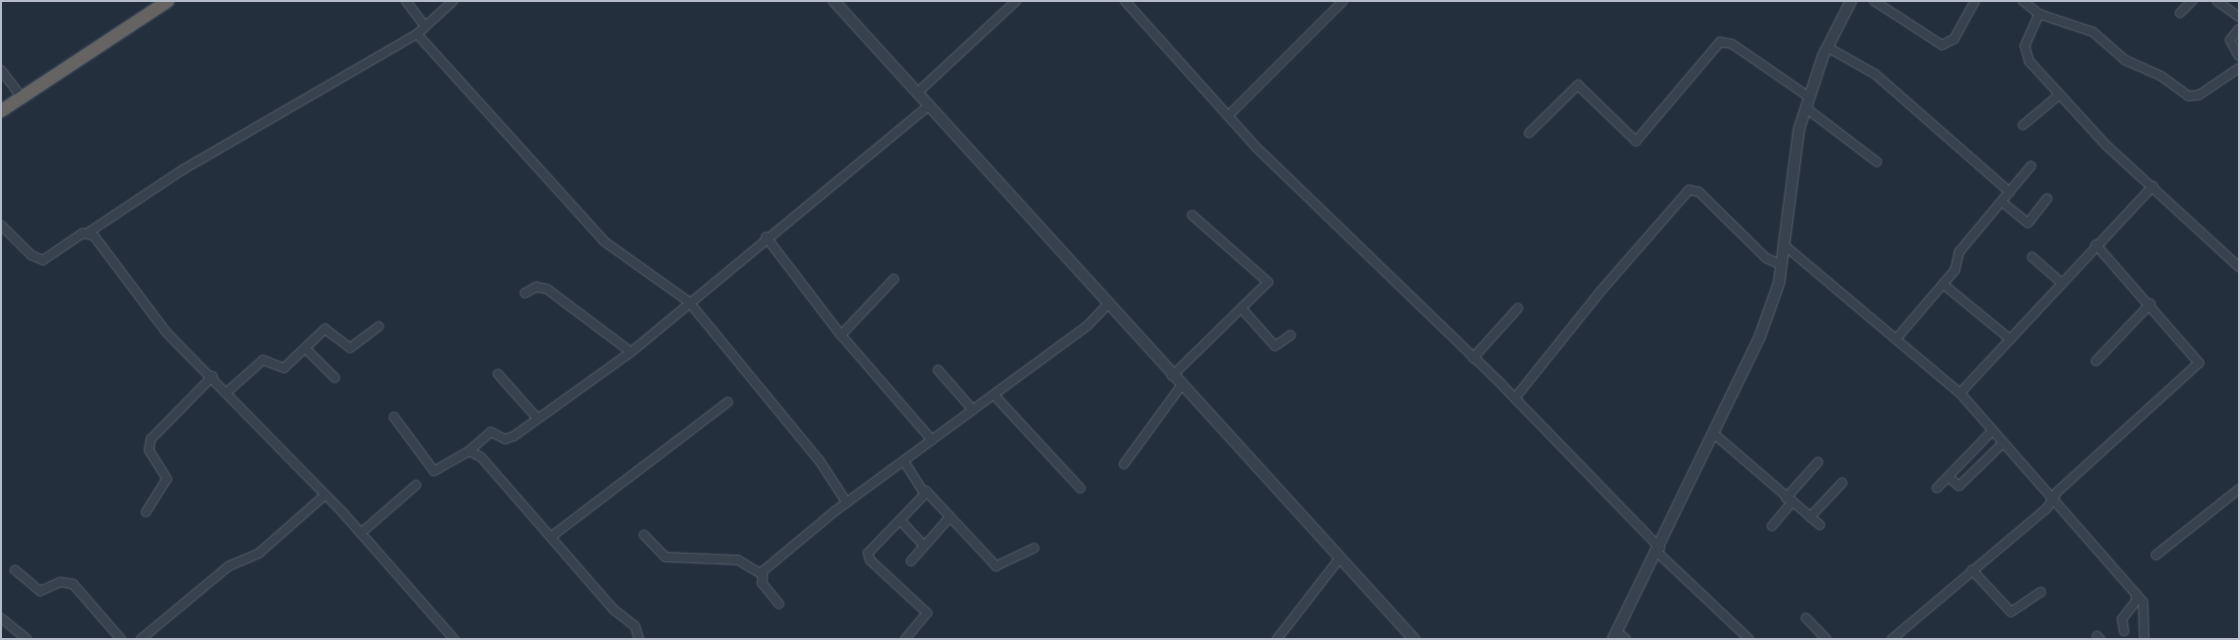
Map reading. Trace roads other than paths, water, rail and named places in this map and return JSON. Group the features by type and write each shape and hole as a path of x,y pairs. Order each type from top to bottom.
{"highway":[{"path":"1,111 168,1"}],"street":[{"path":"406,1 424,24"},
{"path":"1,225 31,255 43,260 86,234 176,174 417,34 424,24 452,1"},
{"path":"834,1 1107,305 1414,639"},
{"path":"917,94 1016,1"},
{"path":"1125,1 1228,116 1515,398 1659,550 1749,639"},
{"path":"1228,116 1343,1"},
{"path":"1626,639 1615,635 1659,550 1760,336 1781,265 1806,108 1828,47 1851,1"},
{"path":"1874,1 1942,45 1954,39 1975,1"},
{"path":"2023,1 2039,14 2093,32 2125,60 2172,82 2189,96 2200,95 2239,68"},
{"path":"2180,13 2192,1"},
{"path":"2217,1 2239,17"},
{"path":"2039,14 2025,52 2059,95 2107,146 2153,186 2239,267"},
{"path":"2239,29 2230,40 2239,56"},
{"path":"417,34 605,242 688,302 819,460 846,503"},
{"path":"1528,132 1578,85 1636,141 1720,42 1732,44 1809,97"},
{"path":"1828,47 1875,74 2010,192"},
{"path":"1,70 22,98"},
{"path":"2023,125 2059,95"},
{"path":"394,417 434,471 469,451 491,432 508,439 631,352 766,237 928,106"},
{"path":"1806,108 1877,162"},
{"path":"1896,339 1957,268 1960,252 2031,166"},
{"path":"1960,393 2061,282 2153,186"},
{"path":"1515,398 1599,293 1689,190 1699,192 1766,258 1781,265"},
{"path":"2002,202 2028,223 2047,199"},
{"path":"1172,376 1242,310 1268,282 1192,216"},
{"path":"86,234 103,248 166,332 213,376 361,532 454,639"},
{"path":"766,237 841,335 932,440"},
{"path":"1784,245 1960,393 2136,594 2144,608 2144,639"},
{"path":"1892,639 2054,500 2109,443 2175,390 2199,363 2150,304 2096,245"},
{"path":"2032,257 2061,282"},
{"path":"841,335 894,279"},
{"path":"1943,284 2010,339"},
{"path":"525,293 539,286 546,289 631,352"},
{"path":"2096,361 2150,304"},
{"path":"761,574 846,503 1094,320 1107,305"},
{"path":"1473,358 1518,308"},
{"path":"1242,310 1275,346 1291,334"},
{"path":"227,392 264,360 281,369 328,329 350,348 378,326"},
{"path":"305,348 335,378"},
{"path":"938,370 972,410"},
{"path":"498,374 538,419"},
{"path":"146,512 167,479 149,450 151,440 213,376"},
{"path":"1124,464 1181,386"},
{"path":"994,394 1080,488"},
{"path":"552,536 728,402"},
{"path":"1937,488 1992,431"},
{"path":"1713,433 1820,525"},
{"path":"1948,477 1959,486 2003,443"},
{"path":"469,451 481,457 552,536 613,609 635,626 639,639 644,639"},
{"path":"904,461 926,491 996,566 1034,548"},
{"path":"1772,526 1818,462"},
{"path":"1810,517 1842,483"},
{"path":"361,532 416,485"},
{"path":"2156,555 2239,489"},
{"path":"905,639 927,614 868,557 926,491"},
{"path":"141,639 229,566 259,553 325,494"},
{"path":"911,561 950,517"},
{"path":"900,520 924,546"},
{"path":"644,535 665,557 738,560 761,574"},
{"path":"1277,639 1339,559"},
{"path":"15,570 40,592 60,582 73,584 121,639"},
{"path":"1972,570 2008,611 2016,611 2041,592"},
{"path":"761,574 762,583 779,604"},
{"path":"2124,631 2122,619 2136,601 2136,594"},
{"path":"1,618 27,639"},
{"path":"1806,618 1826,639"}]}
